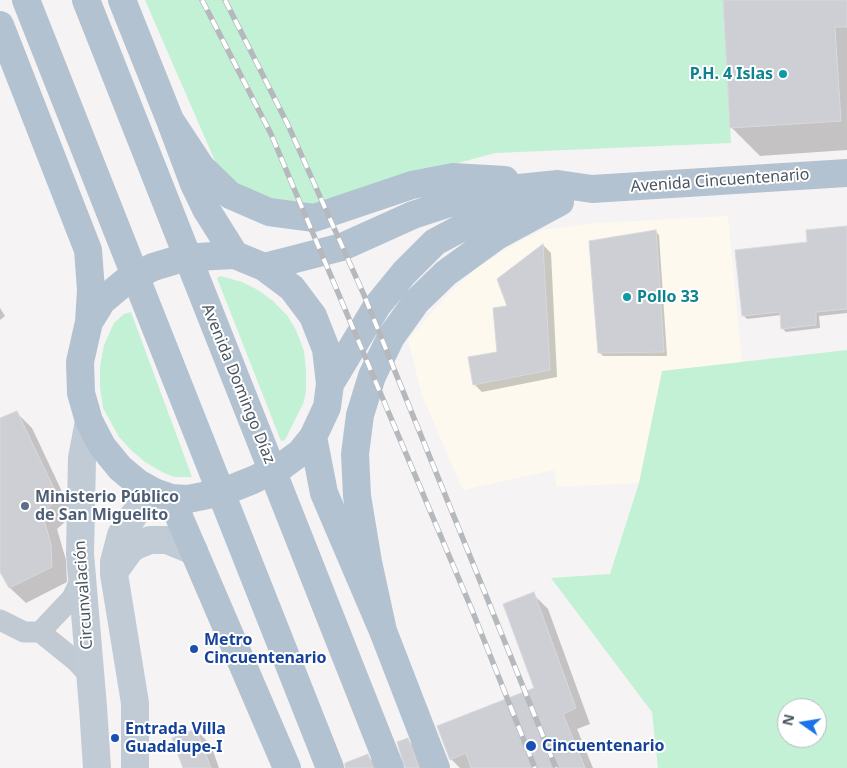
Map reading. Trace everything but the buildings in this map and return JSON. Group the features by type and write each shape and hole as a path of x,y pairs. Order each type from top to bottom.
{"main road":[{"path":"26,0 330,768"},
{"name":"Avenida Domingo Díaz","path":"86,0 390,768"},
{"path":"122,0 224,256"},
{"path":"0,24 88,250 91,290 95,311 80,362 81,392 89,422 102,446 120,468 138,483 171,497 223,492 253,480 282,466 300,453 313,437 327,407 330,384 326,349 313,316 292,288 264,267 224,256 183,258 153,266 126,281 95,311"},
{"path":"170,120 202,167 230,195 269,212 314,218 412,185 453,177 559,193"},
{"name":"Avenida Cincuentenario","path":"264,267 342,247 412,215 462,199 499,190 559,193 847,173"},
{"path":"383,631 368,562 357,496 355,462 360,415 372,376 391,337 416,302 446,273 559,193"},
{"name":"Avenida Cincuentenario","path":"330,384 377,306 404,273 435,242 482,217 559,193"},
{"name":"Circunvalación","path":"89,422 82,458 80,554 97,768"},
{"path":"313,437 324,493 383,631 436,768"},
{"path":"171,497 287,768"},
{"name":"Circunvalación","path":"135,768 135,702 114,574 115,551 121,535 134,515 171,497"},
{"path":"114,574 129,551 135,546 150,540 166,540 194,551"}],"street":[{"path":"40,632 72,598 81,579"},
{"path":"0,620 24,632 40,632 76,661 90,676"}],"shaded area":[{"path":"728,216 742,362 662,371 639,483 556,487 554,470 463,490 422,395 408,340 450,292 477,268 514,244 543,230 597,223"}],"green space":[{"path":"145,0 723,0 731,143 495,153 392,181 300,209 270,203 222,177"},
{"path":"220,276 242,282 258,290 287,315 296,330 304,351 306,392 303,404 285,440 281,441 217,278"},
{"path":"131,312 192,477 174,477 145,462 119,437 103,408 100,367 104,345 114,323 124,314"},
{"path":"847,350 847,768 658,768 652,712 551,578 610,574 639,483 662,371"}],"railway":[{"path":"202,0 271,134 472,610 535,768"},
{"path":"225,0 288,125 364,295 556,768"}],"place":[{"name":"P.H. 4 Islas","path":"783,74"},
{"name":"Pollo 33","path":"627,297"},
{"name":"Ministerio Público de San Miguelito","path":"25,506"},
{"name":"Metro Cincuentenario","path":"194,649"},
{"name":"Entrada Villa Guadalupe-I","path":"115,738"},
{"name":"Cincuentenario","path":"531,746"}]}
